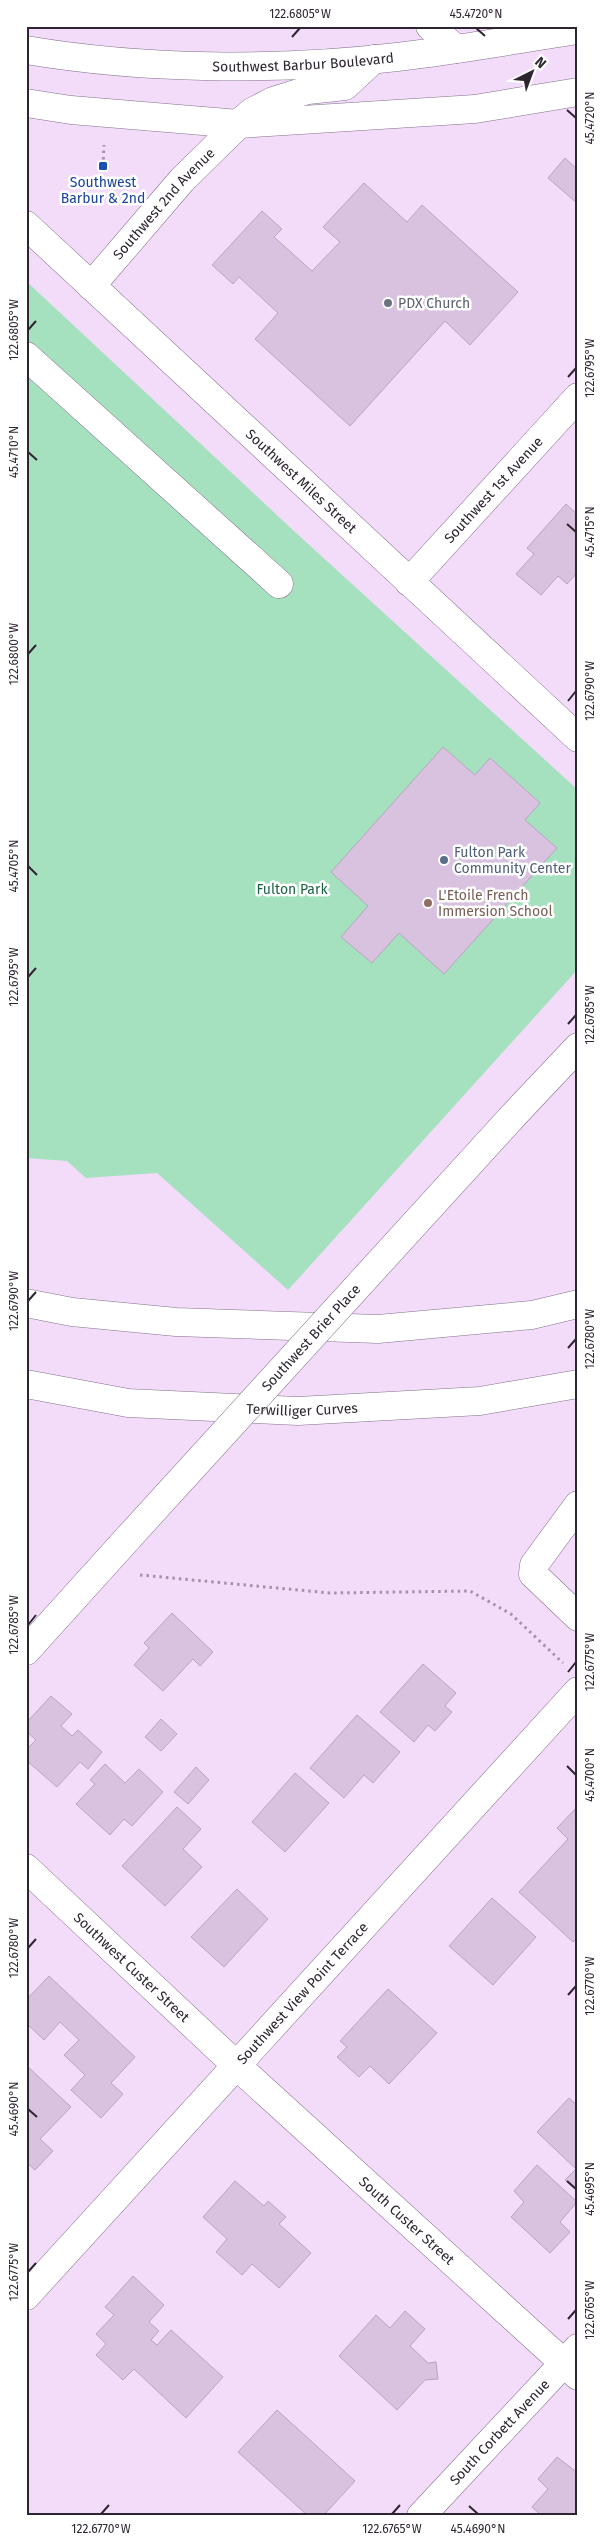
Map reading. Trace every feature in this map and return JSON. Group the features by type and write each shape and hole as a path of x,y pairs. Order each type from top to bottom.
{"main road":[{"path":"430,26 456,49"},
{"name":"Southwest Barbur Boulevard","path":"26,50 176,64 249,65 374,59 456,49 578,30"},
{"name":"Southwest 2nd Avenue","path":"91,286 182,180 252,112 273,101 308,90 344,86 374,59"},
{"path":"26,103 71,110 239,124 475,109 578,92"},
{"name":"Southwest Miles Street","path":"26,225 578,738"},
{"path":"26,356 279,584"},
{"name":"Southwest 1st Avenue","path":"409,582 578,398"},
{"name":"Southwest Brier Place","path":"26,1651 578,1047"},
{"path":"26,1303 72,1312 176,1322 378,1329 532,1314 578,1304"},
{"name":"Terwilliger Curves","path":"26,1384 128,1403 298,1411 480,1401 578,1384"},
{"path":"578,1505 534,1565 533,1574 578,1617"},
{"name":"Southwest View Point Terrace","path":"26,2296 578,1691"},
{"name":"Southwest Custer Street","path":"26,1868 236,2066"},
{"name":"South Custer Street","path":"236,2066 573,2362"},
{"name":"South Corbett Avenue","path":"421,2516 573,2362"}],"path":[{"path":"100,1571 330,1593 470,1592 511,1614 564,1664"}],"green space":[{"name":"Fulton Park","path":"26,281 295,532 578,790 578,969 288,1290 157,1173 86,1178 67,1161 26,1158"}],"building":[{"path":"565,158 578,170 578,204 548,178"},
{"name":"PDX Church","path":"364,183 407,222 422,205 518,292 470,345 445,321 350,426 255,339 278,313 239,277 233,284 212,265 262,211 282,229 274,237 312,271 340,242 323,227"},
{"path":"566,504 578,515 578,572 567,584 558,576 541,595 516,574 534,554 527,548"},
{"name":"Fulton Park Community Center","path":"443,747 475,775 490,758 540,803 525,820 557,848 444,974 399,933 372,963 341,937 368,906 331,872"},
{"path":"172,1613 213,1652 200,1666 193,1659 163,1691 134,1665 149,1648 144,1643"},
{"path":"423,1664 456,1693 445,1706 452,1712 435,1731 428,1725 414,1742 380,1712"},
{"path":"51,1696 72,1714 61,1726 72,1736 78,1730 102,1752 88,1769 80,1762 57,1787 26,1760 26,1750 36,1740 26,1731 26,1723"},
{"path":"357,1715 400,1752 373,1783 364,1775 344,1798 310,1768"},
{"path":"161,1719 177,1734 161,1751 145,1737"},
{"path":"105,1764 125,1783 139,1769 163,1792 132,1826 124,1819 110,1835 76,1804 95,1784 90,1780"},
{"path":"196,1767 209,1780 188,1804 174,1792"},
{"path":"295,1773 329,1803 285,1852 252,1822"},
{"path":"578,1806 578,1937 573,1942 519,1892 568,1839 557,1828"},
{"path":"177,1807 201,1829 183,1849 202,1867 165,1906 122,1866"},
{"path":"237,1889 268,1919 224,1967 191,1937"},
{"path":"492,1898 536,1937 493,1985 449,1946"},
{"path":"49,1976 135,2057 111,2083 123,2094 101,2118 71,2090 85,2075 64,2055 79,2040 60,2022 44,2040 26,2023 26,2000"},
{"path":"388,1989 437,2033 389,2084 370,2066 359,2077 337,2057 347,2047 340,2041"},
{"path":"26,2065 71,2107 40,2139 53,2151 35,2170 26,2162"},
{"path":"569,2098 578,2106 578,2192 565,2180 576,2169 537,2132"},
{"path":"537,2165 577,2202 560,2222 570,2232 550,2253 511,2217 524,2202 514,2191"},
{"path":"235,2181 264,2206 268,2201 286,2217 279,2224 311,2253 279,2288 252,2264 242,2275 216,2252 227,2239 203,2217"},
{"path":"133,2276 164,2305 149,2322 159,2331 151,2340 157,2345 171,2330 223,2377 186,2418 134,2369 123,2380 96,2355 106,2344 96,2334 114,2315 105,2307"},
{"path":"405,2311 425,2329 410,2346 428,2363 436,2362 438,2379 425,2380 397,2410 339,2356 376,2315 390,2328"},
{"path":"277,2410 355,2481 323,2516 308,2516 238,2452"},
{"path":"557,2457 578,2473 578,2516 542,2516 532,2507 548,2489 538,2479"}],"place":[{"name":"Southwest Barbur & 2nd","path":"103,166"},
{"name":"PDX Church","path":"388,303"},
{"name":"Fulton Park Community Center","path":"444,860"},
{"name":"L'Etoile French Immersion School","path":"428,903"}]}
